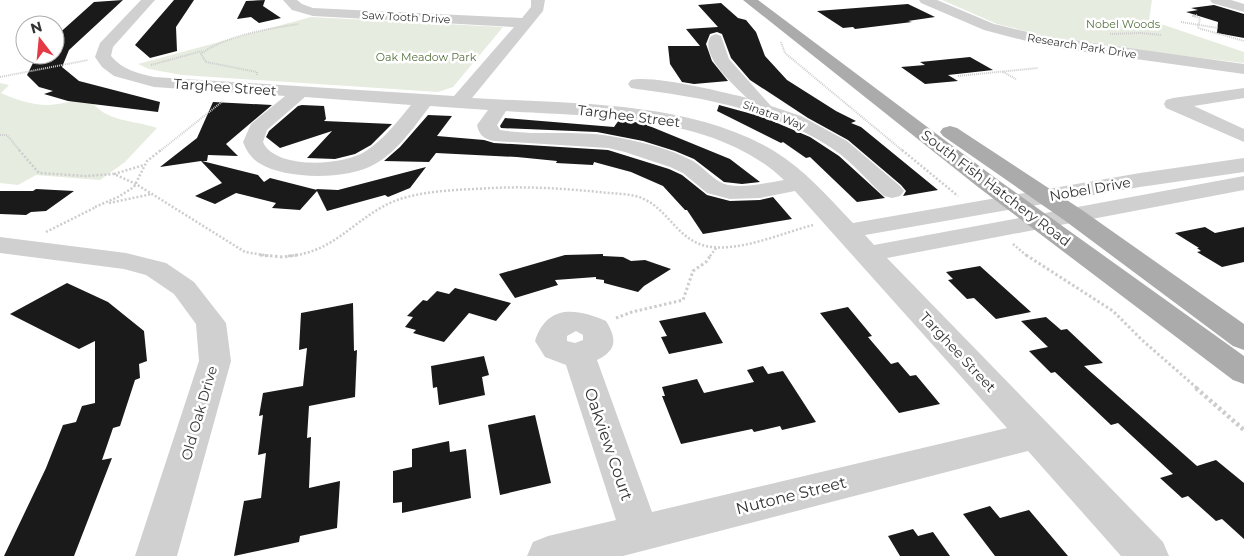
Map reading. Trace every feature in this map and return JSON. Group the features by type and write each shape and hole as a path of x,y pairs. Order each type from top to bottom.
{"main road":[{"name":"South Fish Hatchery Road","path":"750,0 1015,202 1073,215 1244,339"},
{"name":"South Fish Hatchery Road","path":"767,0 970,147 1244,372"}],"street":[{"path":"103,56 106,46 148,0"},
{"name":"Saw Tooth Drive","path":"290,0 293,5 300,9 313,12 526,23"},
{"path":"459,102 538,8 538,0"},
{"name":"Research Park Drive","path":"926,0 989,27 1049,42 1244,70"},
{"path":"1217,0 1244,8"},
{"path":"716,39 718,54 740,83 761,102 746,123"},
{"name":"Targhee Street","path":"103,56 112,69 154,82 636,114 688,123 746,123 775,162 800,183 847,231 1148,556"},
{"name":"Sinatra Way","path":"637,84 701,93 746,123 799,123 841,146 892,190"},
{"path":"301,92 258,128 253,142 258,153 272,162 297,167 323,169 343,167 364,161 387,146 424,101"},
{"path":"1244,93 1173,104 1244,136"},
{"path":"501,105 487,125 488,131 494,135 608,142 622,145 681,164 713,187 732,193 800,183"},
{"name":"Nobel Drive","path":"868,254 1044,209 1140,180 1244,165"},
{"name":"Nobel Drive","path":"1073,215 1244,183"},
{"path":"847,231 1015,202"},
{"name":"Old Oak Drive","path":"12,246 126,261 156,269 184,288 211,323 215,361 156,556"},
{"name":"Oakview Court","path":"587,341 640,533"},
{"name":"Nutone Street","path":"548,556 1034,435"}],"path":[{"path":"1197,15 1193,16 1200,18 1198,28 1235,40 1244,40"},
{"path":"1181,22 1218,28"},
{"path":"1103,35 1141,33 1162,36"},
{"path":"782,38 781,45 785,53 959,197"},
{"path":"145,67 202,51"},
{"path":"0,77 103,56"},
{"path":"958,76 1038,68"},
{"path":"1002,71 1016,79"},
{"path":"0,135 7,135 39,173 78,176 114,174 145,165"},
{"path":"114,174 153,194 245,252 262,256 290,258 326,246 341,237 372,212 388,204 404,199 460,190 515,188 574,189 645,199 660,211 683,236 696,242 717,247 743,243 813,225"},
{"path":"12,246 45,233 95,207 153,194"},
{"path":"1011,242 1029,258 1113,311 1142,340 1244,430"},
{"path":"587,341 627,313 670,306 682,300 693,271 706,262 717,247"}],"green space":[{"name":"Nobel Woods","path":"942,0 1152,0 1149,20 1244,52 1244,63 1075,43 997,24"},
{"name":"Oak Meadow Park","path":"311,17 503,27 453,87 438,92 182,75 149,69 138,64"},
{"path":"0,83 9,85 1,93 23,101 47,105 80,100 91,101 97,108 112,117 157,128 125,162 100,180 36,175 18,185 0,183"}],"building":[{"path":"123,0 69,50 65,60 65,28 94,2"},
{"path":"174,0 194,0 176,27 177,51 150,58 135,45"},
{"path":"265,0 263,6 281,18 259,23 251,17 237,19 246,1"},
{"path":"721,3 738,18 746,20 756,32 765,56 787,80 836,111 856,121 851,123 861,127 938,190 903,196 906,191 901,185 848,140 808,118 750,80 731,58 722,34 717,32 710,34 706,44 712,61 728,81 694,84 682,82 670,64 668,46 700,46 686,29 718,27 698,5"},
{"path":"908,4 935,17 908,21 912,22 855,29 853,27 843,28 817,11"},
{"path":"1214,5 1244,14 1244,38 1217,33 1218,22 1186,12 1198,10 1191,8"},
{"path":"970,57 993,70 948,75 958,81 925,84 901,67 925,65 920,62"},
{"path":"32,65 63,65 62,67 79,81 160,102 158,112 68,101 44,94 53,91 39,87 27,75"},
{"path":"213,102 272,105 226,144 238,156 208,155 207,161 202,161 258,175 264,182 270,178 317,190 338,190 426,167 410,188 388,197 385,195 327,211 317,191 300,210 272,208 276,203 236,193 215,204 195,196 222,183 201,161 160,167 197,138"},
{"path":"719,105 763,117 810,137 839,156 885,198 857,202 810,157 806,158 783,142 781,143 717,111"},
{"path":"298,106 324,106 326,119 324,121 392,124 371,145 355,154 335,159 307,158 332,131 280,148 266,137 269,131"},
{"path":"428,115 452,116 437,136 484,140 494,143 608,150 669,169 682,175 707,195 730,201 760,200 773,197 792,219 703,234 687,210 663,186 631,172 594,162 593,165 556,163 557,161 517,157 436,153 429,162 384,161 400,147"},
{"path":"505,118 614,127 619,120 642,123 730,159 760,182 742,184 724,182 694,159 643,141 597,132 501,128 500,126"},
{"path":"36,189 74,191 46,211 31,212 26,215 0,214 0,191 33,191"},
{"path":"1205,227 1215,233 1244,227 1244,262 1222,267 1197,252 1201,251 1197,248 1199,248 1175,233"},
{"path":"603,254 603,256 623,257 631,261 645,260 671,269 638,292 604,283 604,280 596,279 596,277 555,280 558,285 515,298 499,274 565,255"},
{"path":"980,266 1031,312 996,319 974,298 967,299 948,280 953,279 946,272"},
{"path":"67,283 108,302 144,331 147,361 139,364 140,378 135,380 120,426 113,428 102,460 112,458 74,556 4,556 46,468 63,425 76,422 82,406 95,403 95,341 79,349 10,314"},
{"path":"455,288 511,303 496,321 469,313 444,342 413,333 416,330 405,327 413,317 407,316 423,300 427,301 437,291 449,294"},
{"path":"353,303 354,351 357,350 355,397 309,406 307,438 311,437 309,488 340,481 337,528 300,536 299,542 234,556 244,501 261,498 266,453 258,455 263,415 259,416 263,393 303,386 307,348 299,350 301,313"},
{"path":"848,307 872,336 868,337 891,364 898,362 910,376 916,375 940,404 899,413 820,313"},
{"path":"705,312 723,343 669,354 661,337 667,336 659,321"},
{"path":"1046,317 1061,330 1067,329 1103,363 1084,366 1197,466 1216,460 1244,483 1244,539 1222,519 1216,521 1188,496 1182,498 1160,478 1173,474 1118,423 1111,425 1055,372 1051,373 1029,351 1048,347 1021,321"},
{"path":"484,356 489,375 482,377 485,395 439,405 437,387 433,388 431,366"},
{"path":"763,366 768,374 783,371 816,422 782,430 780,426 754,432 752,429 681,444 662,396 665,396 662,387 697,379 704,393 754,382 747,370"},
{"path":"535,415 551,483 500,495 488,425"},
{"path":"449,441 450,452 466,449 471,498 402,513 402,502 393,503 393,471 412,467 412,449"},
{"path":"990,506 1000,518 1029,510 1068,556 995,556 963,514"},
{"path":"913,529 918,536 933,532 950,556 900,556 888,536"}]}
